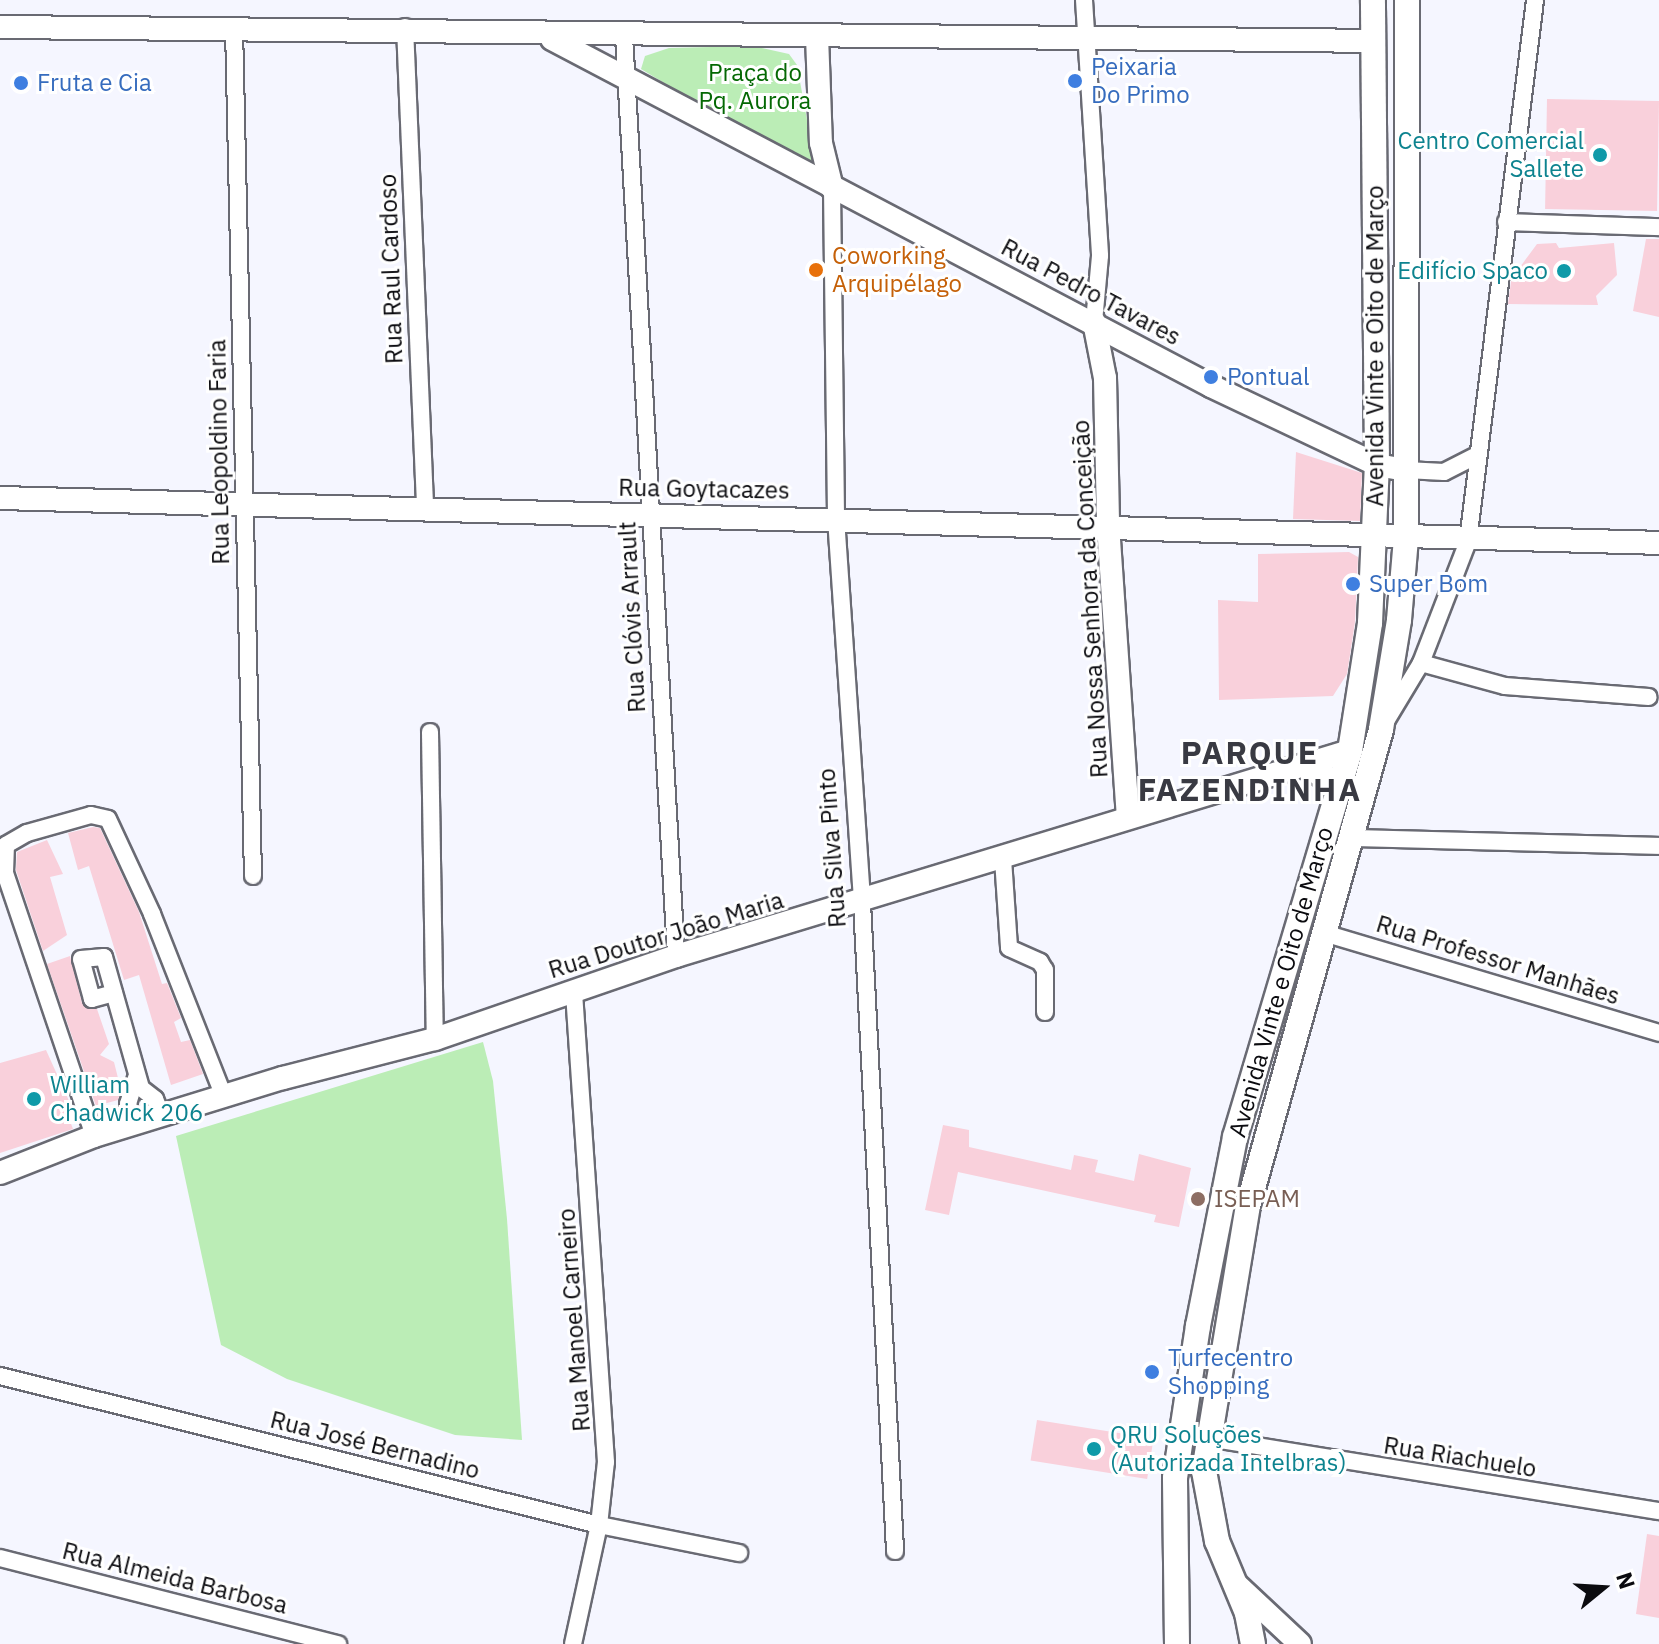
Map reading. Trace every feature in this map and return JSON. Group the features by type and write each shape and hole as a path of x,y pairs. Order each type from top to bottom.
{"main road":[{"name":"Avenida Vinte e Oito de Março","path":"1177,1644 1175,1531 1180,1420 1235,1137 1350,751 1370,623 1377,465 1373,0"},
{"name":"Avenida Vinte e Oito de Março","path":"1253,1644 1236,1584 1208,1506 1207,1438 1248,1206 1381,729 1406,538 1407,0"},
{"path":"1350,751 1371,742 1381,729"},
{"path":"1307,765 1338,786"},
{"path":"1175,1531 1187,1552 1190,1644"}],"street":[{"name":"Rua Nossa Senhora da Conceição","path":"1084,0 1100,256 1094,322 1105,378 1108,525 1128,817"},
{"path":"1381,729 1421,663 1468,541 1535,0"},
{"path":"0,27 405,27 545,36 1373,41"},
{"name":"Rua Leopoldino Faria","path":"234,27 253,876"},
{"name":"Rua Raul Cardoso","path":"405,27 425,509"},
{"name":"Rua Pedro Tavares","path":"545,36 1142,347 1211,386 1377,465 1406,470"},
{"name":"Rua Clóvis Arrault","path":"624,36 676,956"},
{"name":"Rua Silva Pinto","path":"817,36 821,143 832,188 836,518 862,903 895,1551"},
{"path":"799,171 821,143"},
{"path":"1506,222 1659,227"},
{"path":"1105,378 1122,351 1142,347"},
{"path":"1406,470 1444,472 1478,455"},
{"name":"Rua Goytacazes","path":"0,498 243,507 1108,525 1468,541 1659,543"},
{"path":"1421,663 1505,686 1649,697"},
{"path":"430,732 435,1039"},
{"name":"Rua Doutor João Maria","path":"0,1173 94,1136 435,1039 676,956 862,903 1128,817 1350,751"},
{"path":"94,1136 5,873 6,845 27,833 91,815 108,819 152,914 224,1097"},
{"path":"1353,838 1659,846"},
{"path":"1003,859 1009,948 1040,962 1045,970 1045,1012"},
{"name":"Rua Professor Manhães","path":"1324,933 1659,1033"},
{"name":"Rua Manoel Carneiro","path":"573,1644 599,1525 606,1407 574,989"},
{"path":"114,993 144,1093 152,1095 162,1116"},
{"path":"133,1125 128,1104 138,1074"},
{"name":"Rua José Bernadino","path":"0,1376 599,1525 739,1553"},
{"name":"Rua Riachuelo","path":"1207,1438 1659,1511"},
{"name":"Rua Almeida Barbosa","path":"0,1558 338,1644"},
{"path":"1236,1584 1300,1644"}],"green space":[{"name":"Praça do Pq. Aurora","path":"753,46 789,54 797,65 817,175 641,69 645,56 669,48"},
{"path":"483,1042 493,1081 507,1219 522,1440 455,1435 287,1379 221,1345 176,1136"}],"building":[{"name":"Centro Comercial Sallete","path":"1547,99 1659,101 1657,211 1545,209"},
{"path":"1646,239 1659,239 1659,317 1633,311"},
{"name":"Edifício Spaco","path":"1556,243 1559,248 1614,243 1617,275 1596,296 1598,305 1508,304 1513,267 1520,267 1537,244"},
{"path":"1296,452 1362,473 1360,521 1293,519"},
{"path":"1349,552 1358,557 1355,622 1347,674 1333,696 1219,700 1218,600 1258,602 1258,554"},
{"path":"100,828 139,912 162,984 167,983 181,1018 174,1022 181,1042 190,1040 203,1074 171,1085 139,975 124,980 89,866 78,870 68,833"},
{"path":"47,840 63,874 50,877 67,935 43,951 16,870 17,852"},
{"path":"70,956 82,1003 97,1009 109,1044 100,1055 114,1062 121,1090 118,1100 96,1106 47,964"},
{"name":"William Chadwick 206","path":"46,1050 74,1112 67,1113 73,1129 0,1153 0,1063"},
{"path":"943,1125 969,1130 969,1147 1071,1170 1074,1155 1098,1160 1095,1172 1134,1181 1139,1154 1191,1168 1179,1227 1154,1222 1156,1215 958,1172 949,1215 925,1210"},
{"name":"QRU Soluções (Autorizada Intelbras)","path":"1037,1420 1154,1438 1147,1479 1031,1460"},
{"path":"1647,1534 1659,1536 1659,1618 1636,1614"}],"place":[{"name":"Peixaria Do Primo","path":"1075,81"},
{"name":"Fruta e Cia","path":"21,83"},
{"name":"Centro Comercial Sallete","path":"1600,155"},
{"name":"Coworking Arquipélago","path":"816,270"},
{"name":"Edifício Spaco","path":"1564,271"},
{"name":"Pontual","path":"1211,377"},
{"name":"Super Bom","path":"1353,584"},
{"name":"William Chadwick 206","path":"34,1099"},
{"name":"ISEPAM","path":"1198,1199"},
{"name":"Turfecentro Shopping","path":"1152,1372"},
{"name":"QRU Soluções (Autorizada Intelbras)","path":"1094,1449"}],"district":[{"name":"PARQUE FAZENDINHA","path":"1250,772"}]}
